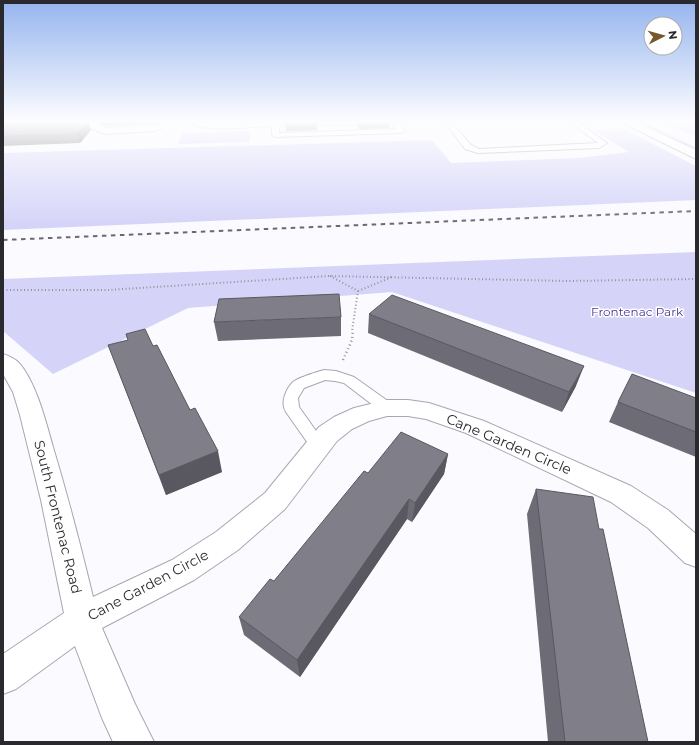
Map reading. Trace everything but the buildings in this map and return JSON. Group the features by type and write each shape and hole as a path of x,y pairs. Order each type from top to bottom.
{"street":[{"name":"South Frontenac Road","path":"3,361 11,368 24,392 32,415 55,500 82,620 121,718 134,742"},
{"name":"Cane Garden Circle","path":"3,676 82,620 183,570 227,541 275,501 328,434 343,423 362,414 387,408 408,408 429,411 475,427 621,494 658,518 696,553"}],"lane":[{"path":"318,445 291,408 291,398 299,385 324,375 336,376 349,380 387,408"}],"path":[{"path":"329,276 358,291 394,276"},
{"path":"3,290 107,290 329,276 394,276 568,281 696,279"},
{"path":"336,376 352,340 358,291"}],"green space":[{"path":"3,156 445,156 451,163 579,158 598,156 676,156 696,166 696,200 3,230"},
{"name":"Frontenac Park","path":"696,252 696,393 392,292 188,308 53,374 3,331 3,279"}],"railway":[{"path":"3,240 696,211"}]}
